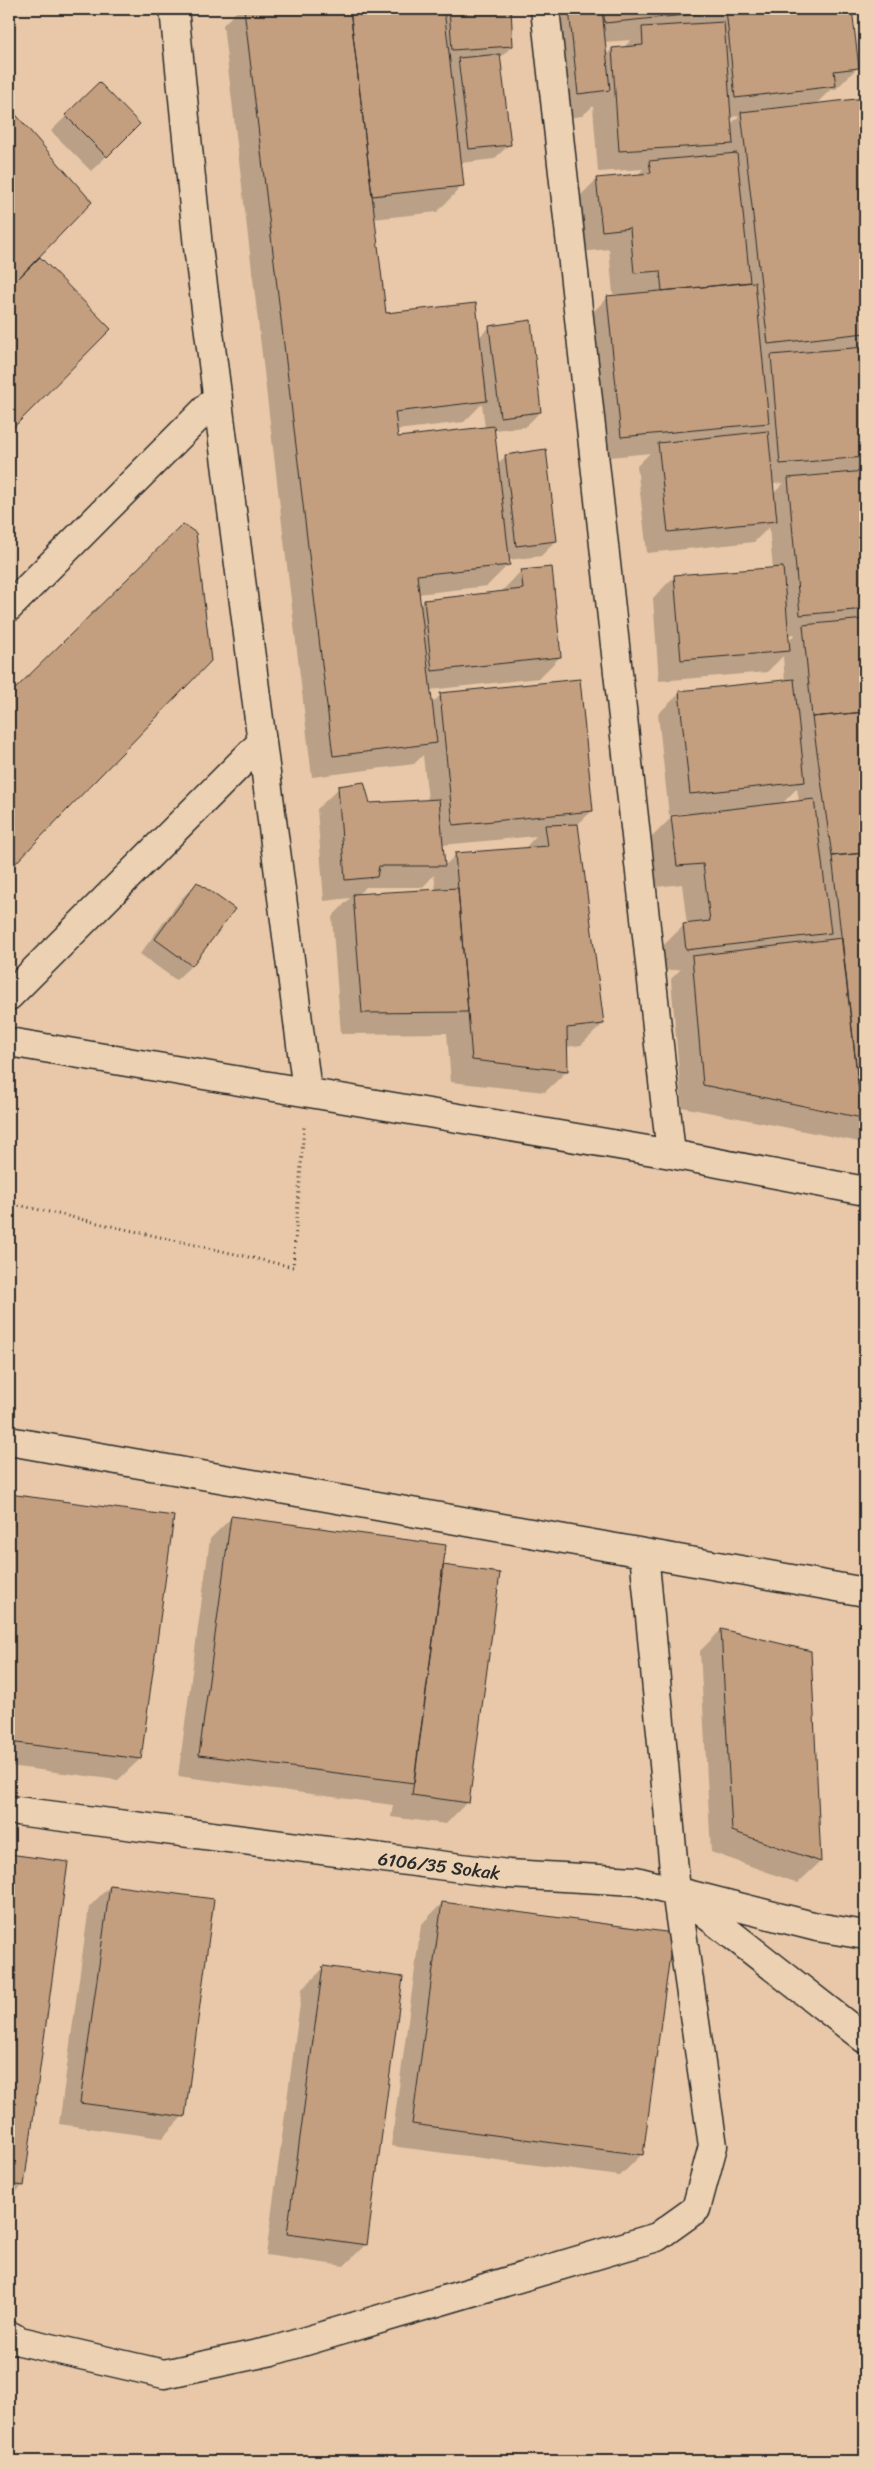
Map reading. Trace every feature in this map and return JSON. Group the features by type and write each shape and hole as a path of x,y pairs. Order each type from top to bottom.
{"street":[{"path":"174,9 198,247 307,1091"},
{"path":"545,9 671,1154"},
{"path":"9,607 218,397"},
{"path":"9,996 262,742"},
{"path":"9,1042 671,1154 865,1191"},
{"path":"9,1441 865,1592"},
{"path":"9,2335 20,2342 164,2374 272,2351 657,2237 696,2210 713,2146 676,1891 644,1553"},
{"name":"6106/35 Sokak","path":"9,1810 508,1874 636,1880 816,1927 865,1935"},
{"path":"676,1891 865,2039"}],"path":[{"path":"9,1203 293,1267 307,1091"}],"building":[{"path":"244,9 350,9 386,313 476,303 487,401 395,412 398,437 494,426 510,565 417,575 437,743 333,756"},
{"path":"350,9 444,9 464,186 372,196"},
{"path":"449,9 511,9 513,46 452,50"},
{"path":"569,9 602,9 610,90 578,94"},
{"path":"603,9 725,9 725,11 605,23"},
{"path":"726,9 852,9 859,68 834,71 836,86 735,98"},
{"path":"724,22 733,144 619,151 612,48 643,45 642,27"},
{"path":"500,54 511,145 469,149 458,58"},
{"path":"99,82 140,124 107,157 65,115"},
{"path":"865,98 865,333 768,344 741,112"},
{"path":"11,109 92,202 9,288 9,111"},
{"path":"737,153 750,282 662,291 660,271 634,273 630,228 602,231 596,178 651,173 649,161"},
{"path":"40,257 111,329 9,432 9,288"},
{"path":"755,282 769,423 621,437 607,296"},
{"path":"531,320 541,412 500,417 489,326"},
{"path":"865,347 865,457 780,464 771,355"},
{"path":"768,431 777,521 668,532 658,443"},
{"path":"546,449 557,541 516,546 505,455"},
{"path":"865,471 865,609 800,615 788,478"},
{"path":"183,524 196,533 211,661 9,870 9,695"},
{"path":"552,567 561,657 432,671 424,600 523,589 521,570"},
{"path":"783,567 790,651 681,660 674,575"},
{"path":"865,619 865,712 812,717 803,625"},
{"path":"580,679 593,811 453,825 440,693"},
{"path":"794,679 805,782 690,794 679,691"},
{"path":"865,712 865,853 832,856 812,717"},
{"path":"364,782 370,803 439,799 445,866 379,866 377,877 345,880 338,786"},
{"path":"814,799 831,933 686,950 683,924 710,921 703,864 677,866 671,816"},
{"path":"578,824 604,1024 567,1028 568,1071 472,1060 455,853 548,846 545,825"},
{"path":"865,853 865,1119 862,1118 832,856"},
{"path":"197,882 235,909 192,966 155,939"},
{"path":"458,888 468,1012 362,1013 353,894"},
{"path":"842,938 862,1118 703,1085 692,956"},
{"path":"9,1494 174,1516 141,1759 9,1742"},
{"path":"231,1516 446,1545 414,1783 199,1755"},
{"path":"443,1565 500,1573 469,1803 412,1795"},
{"path":"721,1629 811,1651 821,1862 732,1831"},
{"path":"9,1854 68,1862 24,2186 9,2184"},
{"path":"110,1885 214,1899 185,2117 80,2103"},
{"path":"442,1902 673,1933 643,2155 412,2124"},
{"path":"323,1966 403,1977 367,2245 287,2234"}]}
